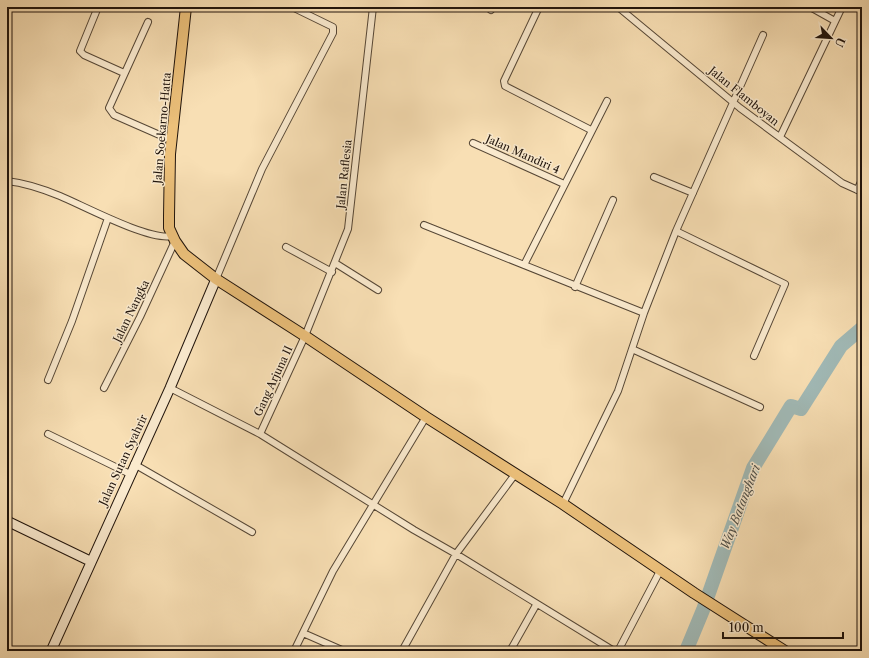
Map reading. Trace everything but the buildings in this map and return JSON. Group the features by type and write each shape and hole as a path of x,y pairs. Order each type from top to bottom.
{"main road":[{"name":"Jalan Soekarno-Hatta","path":"186,7 171,140 168,216 169,228 173,239 184,254 216,279 306,336 426,418 516,473 660,571 785,651"}],"street":[{"path":"98,7 80,52 124,73"},
{"path":"216,279 262,169 333,33 332,27 292,7"},
{"name":"Jalan Raflesia","path":"306,336 348,229 373,7"},
{"path":"539,7 504,81 504,86 591,130"},
{"name":"Jalan Flamboyan","path":"618,7 734,101 740,108 842,183 860,191"},
{"path":"810,7 835,21"},
{"path":"780,137 842,7"},
{"path":"148,22 110,103 110,112 171,140"},
{"path":"563,504 618,391 644,313 676,231 763,35"},
{"path":"524,265 607,101"},
{"name":"Jalan Mandiri 4","path":"473,143 564,184"},
{"path":"654,177 693,192"},
{"path":"7,180 19,182 59,196 108,218 173,239"},
{"path":"860,191 862,180"},
{"path":"576,287 613,200"},
{"path":"48,380 72,321 108,218"},
{"path":"424,225 644,313"},
{"path":"676,231 785,284 754,356"},
{"name":"Jalan Nangka","path":"104,388 140,317 173,239"},
{"path":"286,247 332,272"},
{"path":"335,263 378,290"},
{"name":"Jalan Sutan Syahrir","path":"51,651 90,561 170,388 216,279"},
{"name":"Gang Arjuna II","path":"260,434 306,336"},
{"path":"632,349 760,407"},
{"path":"170,388 260,434 375,504 414,530 456,554 536,605 614,651"},
{"path":"294,651 333,571 426,418"},
{"path":"48,434 130,474"},
{"path":"134,464 252,532"},
{"path":"402,651 456,554 516,473"},
{"path":"7,521 90,561"},
{"path":"618,651 660,571"},
{"path":"510,651 536,605"},
{"path":"303,633 344,651"}],"waterway":[{"name":"Way Batanghari","path":"686,651 703,610 753,468 791,406 801,409 841,346 862,328"}]}
